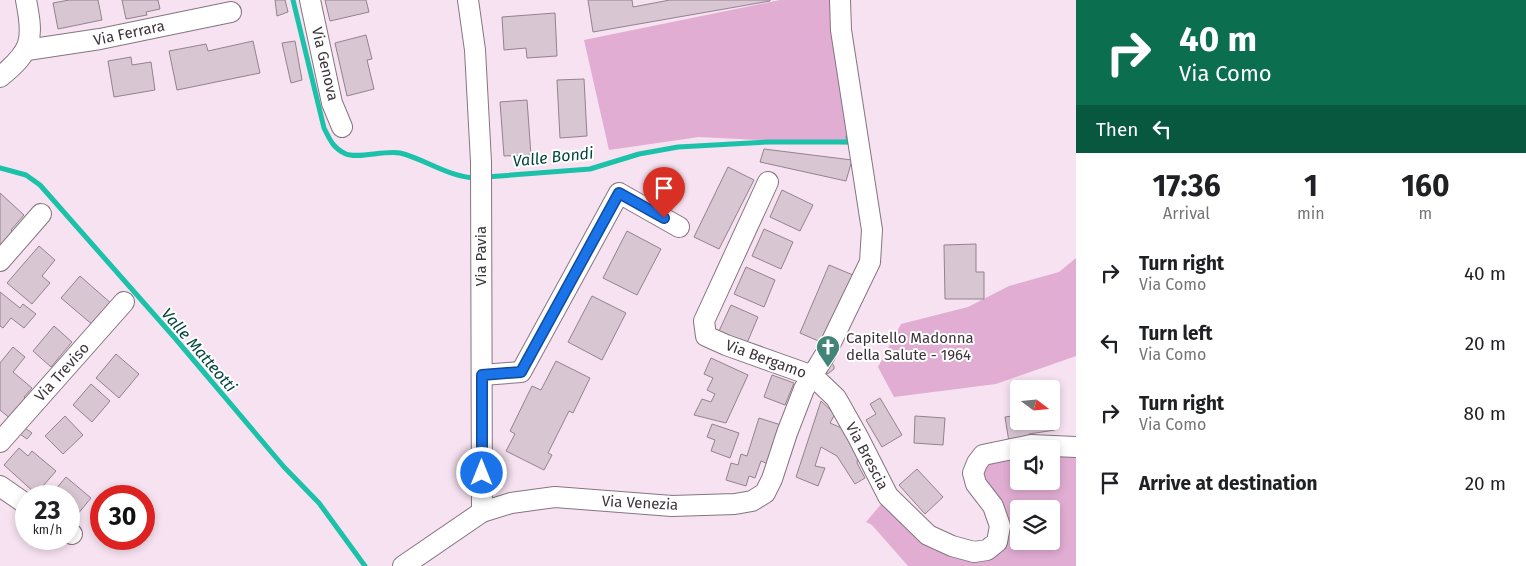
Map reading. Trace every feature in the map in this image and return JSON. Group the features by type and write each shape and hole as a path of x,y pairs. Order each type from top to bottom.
{"street":[{"path":"0,77 27,50 31,25 26,0"},
{"name":"Via Genova","path":"310,0 332,102 342,127"},
{"name":"Via Pavia","path":"468,0 475,50 481,162 482,512"},
{"name":"Via Bergamo","path":"768,182 704,322 706,336 813,376 870,262 872,230 841,30 840,0"},
{"name":"Via Ferrara","path":"27,50 100,40 231,12"},
{"path":"482,375 521,372 619,193 679,227"},
{"path":"0,261 41,214"},
{"name":"Via Treviso","path":"0,442 124,302"},
{"name":"Via Brescia","path":"813,376 836,398 888,496 928,536 952,546 974,552 987,550 997,542 1000,526 993,506 976,484 973,473 976,463 983,455 1031,445 1076,448"},
{"name":"Via Venezia","path":"403,566 482,512 511,503 555,497 672,506 735,504 752,501 765,493 804,389 813,376"},
{"path":"0,486 15,496"}],"shaded area":[{"path":"780,0 840,0 858,145 699,137 609,150 584,40"},
{"path":"1076,258 1076,356 996,384 894,397 878,367 901,324 968,307 1009,286 1059,272"},
{"path":"1060,446 1076,447 1076,566 908,566 872,525 866,522 888,496 920,529 940,541 956,548 973,552 979,552 988,548 996,541 1000,526 996,512 976,482 974,472 983,455 1010,449 1010,490 1060,490"}],"building":[{"path":"69,0 98,0 102,20 58,29 53,3"},
{"path":"122,0 158,0 160,9 146,12 147,15 126,19"},
{"path":"275,0 285,0 288,12 277,16"},
{"path":"325,0 366,0 369,12 330,21"},
{"path":"588,0 632,0 633,7 670,0 770,1 593,32"},
{"path":"555,13 557,56 527,58 526,48 504,50 502,17"},
{"path":"366,35 372,59 367,60 374,89 347,96 335,43"},
{"path":"253,41 260,73 177,90 169,51 206,44 208,51"},
{"path":"295,41 302,80 291,83 282,43"},
{"path":"131,57 132,65 151,62 155,90 114,97 108,61"},
{"path":"584,79 587,136 560,138 557,80"},
{"path":"527,100 531,155 504,156 500,102"},
{"path":"764,149 852,160 846,181 760,162"},
{"path":"728,167 754,180 719,249 694,237"},
{"path":"782,190 813,205 800,231 770,217"},
{"path":"0,193 24,215 0,247"},
{"path":"764,229 793,242 781,269 752,256"},
{"path":"627,231 661,249 637,295 603,278"},
{"path":"976,244 976,272 984,272 984,299 945,299 944,245"},
{"path":"39,246 55,260 42,276 50,283 32,304 7,283"},
{"path":"829,265 853,275 823,343 800,333"},
{"path":"746,267 775,280 764,307 734,294"},
{"path":"80,276 113,305 94,326 61,298"},
{"path":"0,292 20,308 23,304 36,314 24,328 11,318 3,328 0,326"},
{"path":"592,296 626,313 602,360 568,342"},
{"path":"731,305 758,317 747,343 719,331"},
{"path":"54,326 72,342 51,367 33,351"},
{"path":"13,347 25,357 13,372 32,388 24,397 28,401 12,420 0,410 0,363"},
{"path":"116,354 139,374 119,398 96,378"},
{"path":"711,358 748,375 726,423 694,415 702,399 711,402 715,394 707,390 713,378 704,374"},
{"path":"556,361 590,378 573,413 569,411 548,453 552,455 544,470 506,451 515,434 510,431 532,386 541,390"},
{"name":"Capitello Madonna della Salute - 1964","path":"831,362 834,369 825,374 823,367"},
{"path":"772,375 794,383 785,405 764,397"},
{"path":"91,384 110,401 92,422 73,405"},
{"path":"880,398 902,435 882,447 866,420 876,414 870,404"},
{"path":"821,401 835,414 830,423 844,429 858,455 857,463 865,478 855,484 837,456 821,447 815,466 825,468 818,486 796,477"},
{"path":"65,416 83,435 63,454 45,436"},
{"path":"915,416 945,418 943,445 914,443"},
{"path":"1010,416 1010,430 1055,430 1029,434 1029,439 1010,440 1009,442 1005,417"},
{"path":"759,418 781,425 768,464 761,461 755,478 749,476 746,486 726,480 731,463 738,465 741,454 747,456"},
{"path":"712,424 739,433 730,458 711,451 715,440 707,437"},
{"path":"25,428 32,433 27,439 20,434"},
{"path":"19,448 28,456 32,451 56,471 44,485 26,485 4,465"},
{"path":"917,469 943,497 925,514 899,485"},
{"path":"66,477 76,485 59,485"},
{"path":"80,489 90,499 80,511"}],"waterway":[{"name":"Valle Bondi","path":"293,0 324,128 335,146 342,152 351,155 400,153 447,172 477,178"},
{"name":"Valle Bondi","path":"486,177 590,169 639,154 678,147 767,142 849,142 848,137"},
{"name":"Valle Matteotti","path":"0,168 26,175 40,185 174,337 284,467 319,503 365,566"}],"place":[{"name":"Capitello Madonna della Salute - 1964","path":"828,368"}],"route":[{"path":"482,473 482,375 521,372 619,193 664,218"}]}
